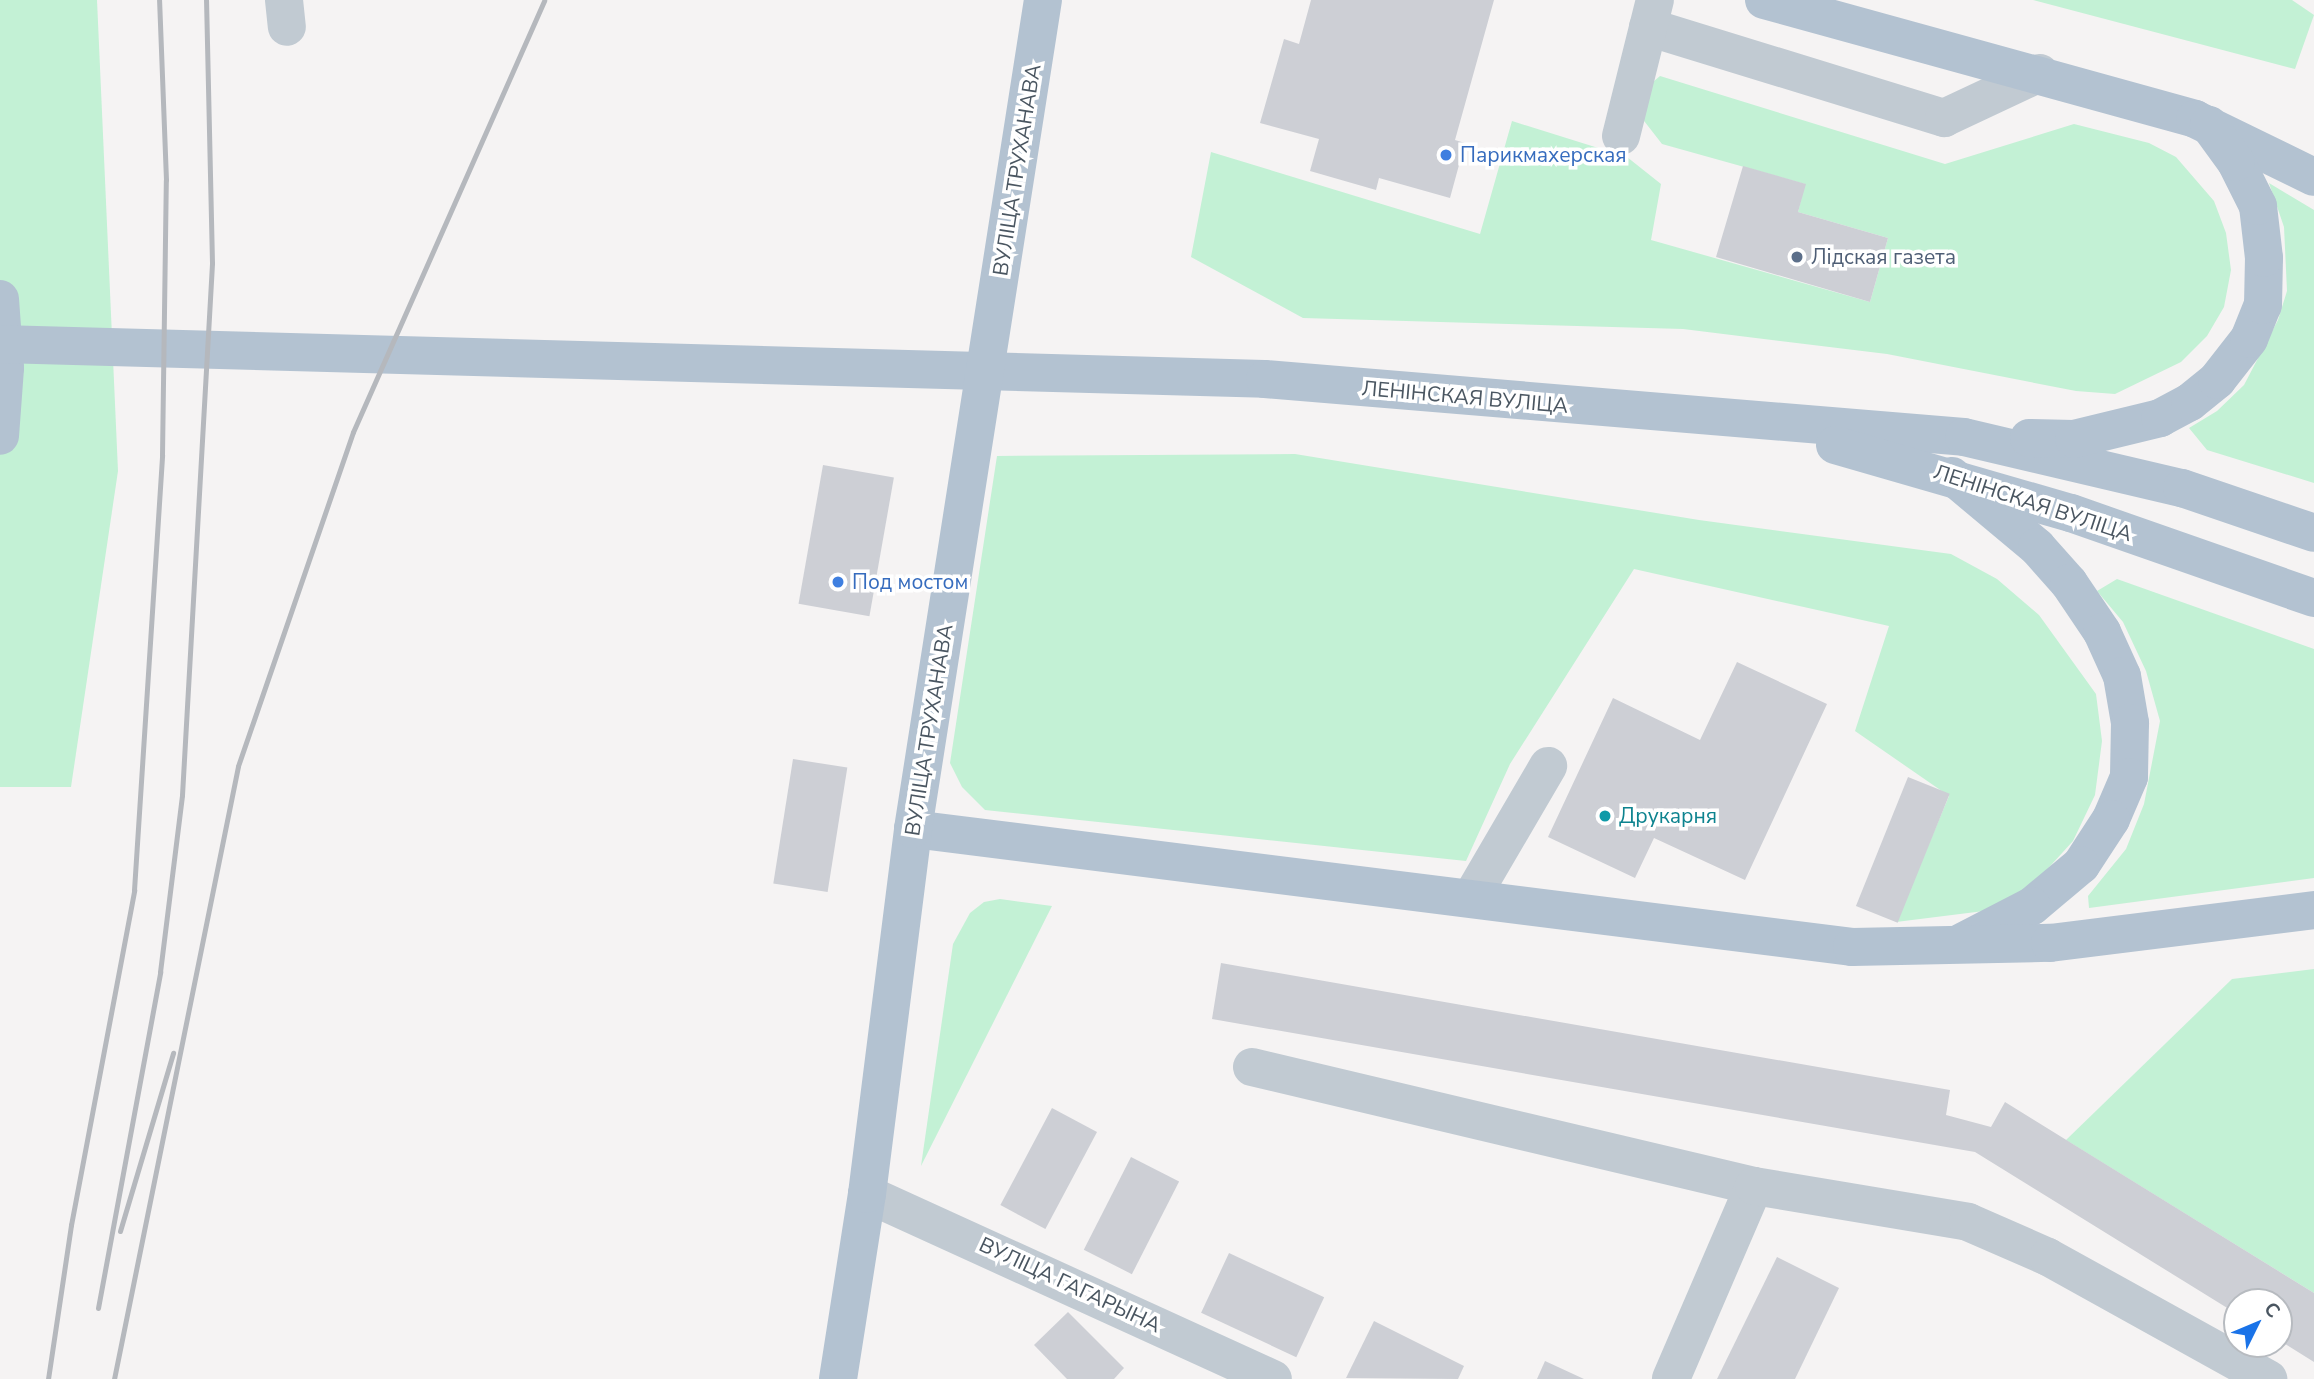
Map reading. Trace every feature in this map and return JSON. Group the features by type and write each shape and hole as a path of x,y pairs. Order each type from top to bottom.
{"main road":[{"name":"ВУЛІЦА ТРУХАНАВА","path":"838,1379 867,1194 913,828 1043,0"},
{"path":"1764,0 2040,73 2208,123 2314,177"},
{"path":"1964,437 2074,439 2160,418 2190,402 2217,380 2249,339 2263,304 2264,258 2258,205 2236,162 2208,123"},
{"path":"0,299 5,368 0,436"},
{"name":"ЛЕНІНСКАЯ ВУЛІЦА","path":"0,344 1265,379 1964,437 2182,488 2314,533"},
{"name":"ЛЕНІНСКАЯ ВУЛІЦА","path":"1749,421 1952,476 2314,598"},
{"path":"1951,948 2032,905 2081,865 2111,819 2129,777 2130,723 2122,676 2102,632 2069,583 2037,547 1952,476"},
{"path":"913,828 1852,947 1951,948 2123,936 2314,910"}],"street":[{"path":"1621,136 1651,14 1944,118 2040,73"},
{"path":"1471,898 1548,766"},
{"path":"1252,1067 1754,1186 1968,1222 2048,1257 2268,1379"},
{"path":"1671,1379 1754,1186"},
{"name":"ВУЛІЦА ГАГАРЫНА","path":"867,1194 1273,1379"}],"green space":[{"path":"0,0 97,0 118,471 71,787 0,787"},
{"path":"2033,0 2292,0 2314,15 2295,69"},
{"path":"1660,76 1945,164 2074,124 2149,143 2176,157 2214,201 2226,233 2231,270 2224,307 2207,336 2181,362 2115,394 2076,391 1887,354 1683,329 1303,318 1191,257 1211,152 1480,234 1512,121 1627,157 1661,184 1651,240 1870,302 1888,238 1798,212 1805,184 1662,144 1641,117 1647,87"},
{"path":"2269,183 2314,210 2314,483 2207,450 2189,428 2217,411 2244,385 2278,320 2287,291 2284,227"},
{"path":"1295,454 1699,520 1951,554 1997,579 2039,615 2096,694 2102,741 2095,795 2073,841 2032,886 1984,911 1896,922 1949,796 1855,731 1889,626 1634,569 1510,764 1466,861 985,810 962,787 950,763 997,456"},
{"path":"2117,579 2314,649 2314,878 2089,908 2088,896 2126,849 2144,804 2160,721 2146,671 2123,622 2097,591"},
{"path":"1000,899 1052,906 921,1166 953,944 970,913 984,902"},
{"path":"2314,969 2314,1293 2066,1140 2232,979"}],"building":[{"path":"1311,0 1494,0 1455,140 1465,143 1450,198 1379,178 1376,190 1310,171 1319,139 1260,123 1284,39 1299,44"},
{"path":"1743,166 1806,184 1798,212 1888,238 1870,302 1716,257"},
{"path":"823,465 894,478 869,616 799,604"},
{"path":"1737,662 1827,704 1745,880 1654,838 1635,878 1548,837 1613,698 1700,740"},
{"path":"793,759 847,768 828,892 773,883"},
{"path":"1908,777 1950,794 1898,923 1856,906"},
{"path":"1221,963 1950,1090 1946,1115 1991,1127 2005,1102 2314,1293 2314,1362 2293,1349 2293,1288 2223,1288 2223,1305 1975,1152 1212,1019"},
{"path":"1052,1108 1097,1132 1045,1229 1000,1205"},
{"path":"1131,1157 1179,1182 1132,1274 1084,1250"},
{"path":"1229,1253 1324,1297 1296,1357 1201,1313"},
{"path":"1777,1257 1839,1288 1795,1379 1717,1379"},
{"path":"1068,1312 1124,1368 1114,1379 1067,1379 1034,1345"},
{"path":"1374,1321 1464,1366 1458,1379 1346,1378"},
{"path":"1545,1361 1584,1379 1537,1379"}],"railway":[{"path":"48,1379 71,1225 134,890 162,455 166,180 159,0"},
{"path":"98,1308 160,972 182,795 212,263 206,0"},
{"path":"114,1379 238,766 353,432 544,0"},
{"path":"120,1231 173,1053"}],"place":[{"name":"Парикмахерская","path":"1446,155"},
{"name":"Лідская газета","path":"1797,257"},
{"name":"Под мостом","path":"838,582"},
{"name":"Друкарня","path":"1605,816"}]}
